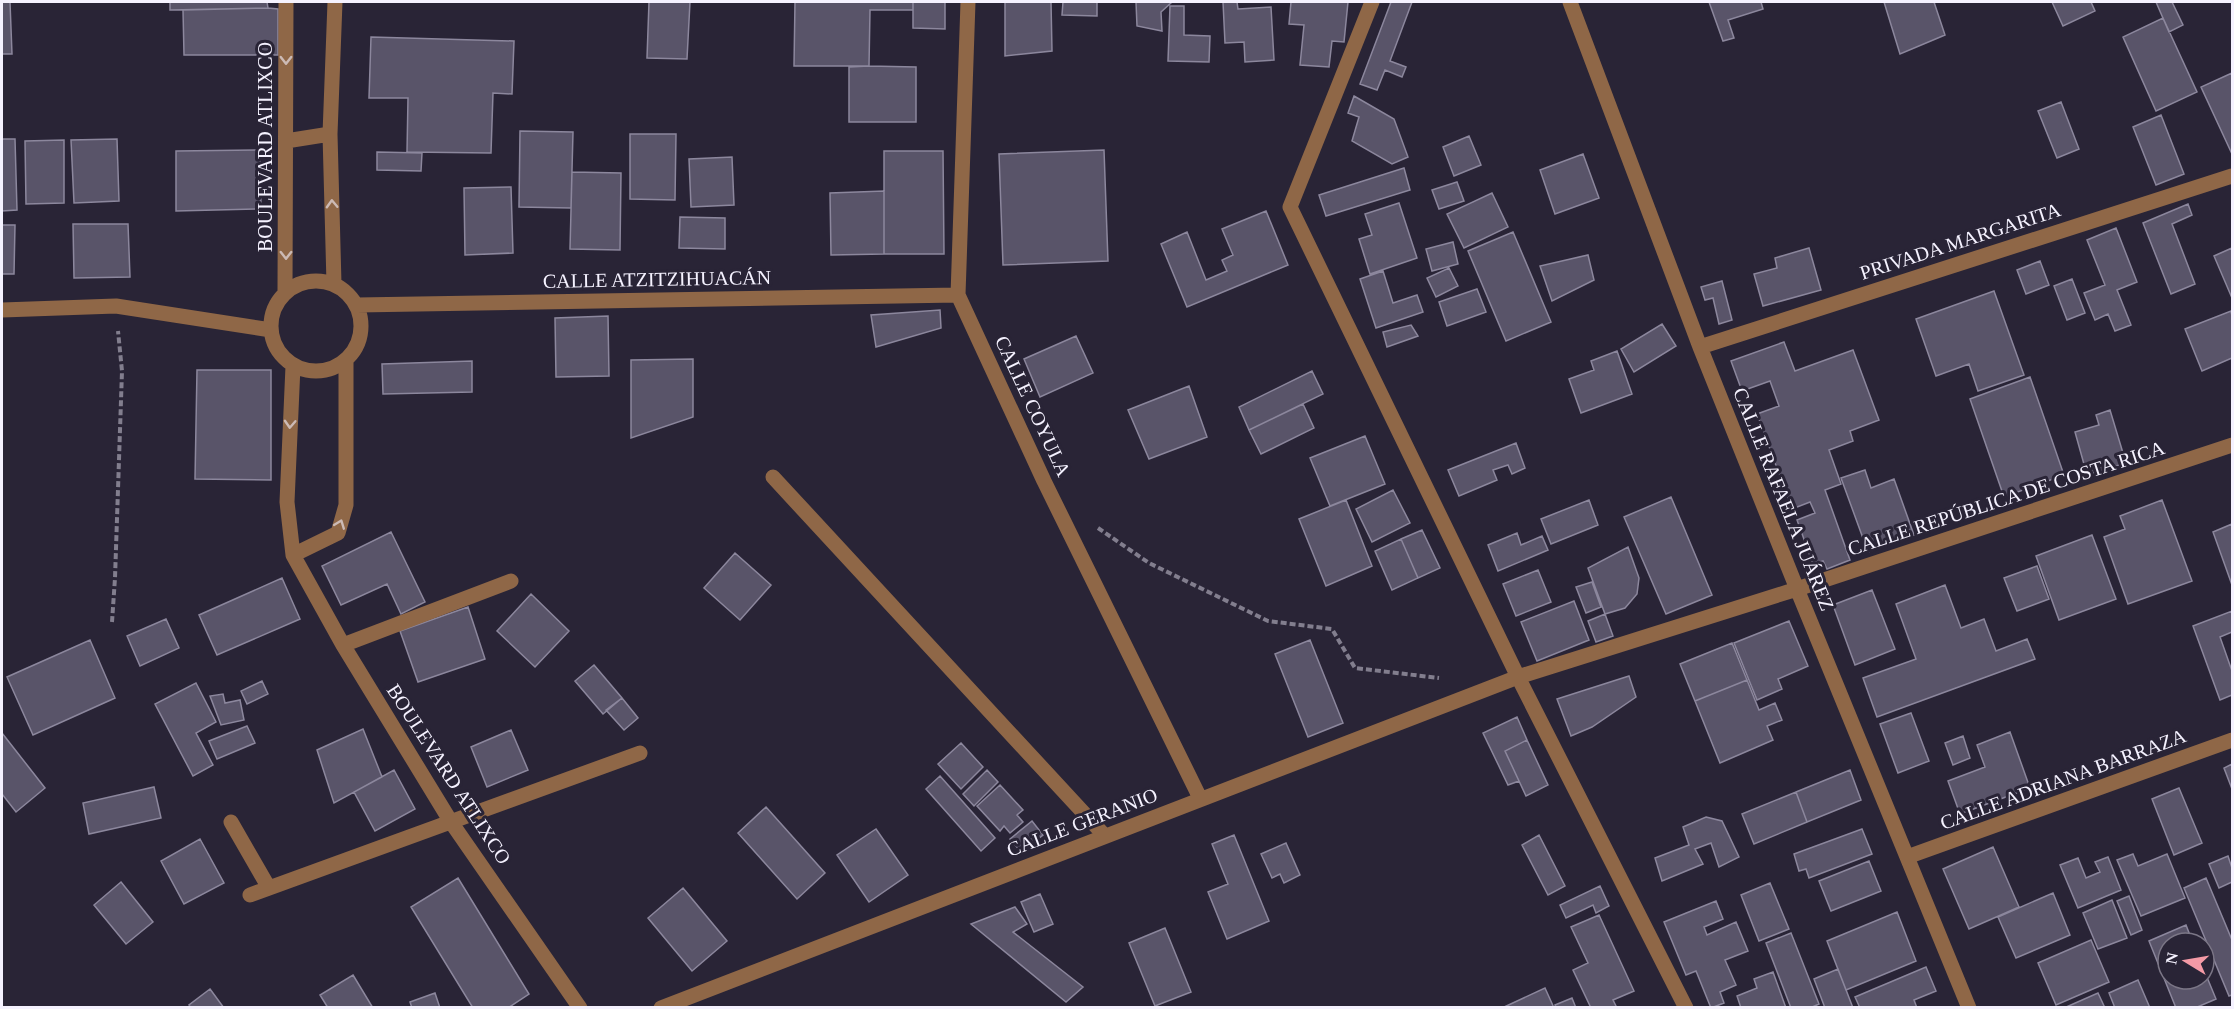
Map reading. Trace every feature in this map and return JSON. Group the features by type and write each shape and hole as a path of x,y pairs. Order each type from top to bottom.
{"street":[{"name":"BOULEVARD ATLIXCO","path":"271,330 274,309 285,292 286,2"},
{"path":"334,284 330,134 335,2"},
{"name":"CALLE COYULA","path":"968,2 958,295 1044,481 1200,798"},
{"path":"1372,2 1290,207 1518,677 1686,1008"},
{"name":"CALLE RAFAELA JUÁREZ","path":"1570,2 1700,347 1969,1008"},
{"path":"286,141 330,134"},
{"name":"PRIVADA MARGARITA","path":"1700,347 2232,176"},
{"path":"2,310 116,306 271,330 274,344 282,356 293,366 306,370 320,372 334,368 346,360 355,349 361,335 361,320 357,305 347,292 334,284 319,280 304,281 285,292"},
{"name":"CALLE ATZITZIHUACÁN","path":"357,305 958,295"},
{"path":"293,555 338,533 346,505 346,360"},
{"name":"BOULEVARD ATLIXCO","path":"293,366 287,502 293,555 343,645 451,822 580,1008"},
{"name":"CALLE REPÚBLICA DE COSTA RICA","path":"1518,677 1797,589 2232,445"},
{"path":"773,477 1105,836"},
{"path":"343,645 511,581"},
{"name":"CALLE GERANIO","path":"661,1008 1518,677"},
{"name":"CALLE ADRIANA BARRAZA","path":"1907,857 2232,740"},
{"path":"250,895 640,753"},
{"path":"231,822 269,888"}],"path":[{"path":"112,622 116,578 122,371 116,306"},
{"path":"1096,527 1149,563 1268,621 1332,629 1355,668 1445,679"}],"building":[{"path":"2,2 10,2 12,54 2,54"},
{"path":"170,2 267,2 268,8 170,10"},
{"path":"649,2 690,2 687,59 647,58"},
{"path":"795,2 913,2 913,10 870,10 869,66 794,66"},
{"path":"913,2 945,2 945,29 913,28"},
{"path":"1005,2 1051,2 1052,51 1005,56"},
{"path":"1063,2 1097,2 1097,16 1062,15"},
{"path":"1136,2 1172,2 1161,12 1162,31 1137,26"},
{"path":"1223,2 1237,2 1238,9 1271,7 1274,60 1245,62 1244,42 1225,43"},
{"path":"1291,2 1348,2 1344,42 1332,41 1329,67 1300,65 1304,25 1289,24"},
{"path":"1391,2 1412,2 1390,61 1406,67 1402,77 1385,70 1377,90 1360,84"},
{"path":"1709,2 1761,2 1763,9 1728,20 1734,38 1723,41"},
{"path":"1884,2 1934,2 1945,35 1900,54"},
{"path":"2052,2 2091,2 2095,11 2063,26"},
{"path":"2156,2 2172,2 2183,25 2169,32"},
{"path":"1170,6 1184,6 1184,35 1210,36 1209,62 1168,61"},
{"path":"278,9 278,55 184,55 183,10"},
{"path":"2163,18 2197,92 2156,111 2123,37"},
{"path":"371,37 514,41 512,94 493,93 491,153 407,152 408,98 369,98"},
{"path":"849,67 916,67 916,122 849,122"},
{"path":"2232,73 2232,154 2201,87"},
{"path":"1354,96 1394,119 1408,157 1392,164 1352,141 1359,117 1348,113"},
{"path":"2061,102 2079,149 2057,158 2038,111"},
{"path":"2161,115 2184,174 2156,185 2133,127"},
{"path":"520,131 573,132 571,208 519,207"},
{"path":"630,134 676,134 675,200 630,199"},
{"path":"1469,136 1481,165 1454,176 1443,147"},
{"path":"2,139 15,139 17,210 2,211"},
{"path":"117,139 119,201 74,203 71,140"},
{"path":"64,140 64,203 26,204 25,141"},
{"path":"260,150 261,209 176,211 176,151"},
{"path":"1104,150 1108,261 1003,265 999,154"},
{"path":"884,151 943,151 944,254 884,254"},
{"path":"377,152 422,153 421,171 377,170"},
{"path":"1583,154 1599,198 1555,214 1540,170"},
{"path":"732,157 734,205 691,207 689,159"},
{"path":"1404,168 1410,190 1326,216 1319,195"},
{"path":"572,172 621,173 620,250 570,249"},
{"path":"1457,182 1464,201 1439,209 1432,190"},
{"path":"511,187 513,253 465,255 464,188"},
{"path":"884,191 884,254 831,255 830,193"},
{"path":"1492,193 1508,227 1464,248 1447,214"},
{"path":"1399,203 1417,258 1370,274 1359,239 1372,235 1365,214"},
{"path":"2188,204 2192,215 2172,224 2195,284 2171,294 2143,223"},
{"path":"1266,211 1288,265 1187,307 1161,244 1187,232 1206,280 1227,271 1222,260 1233,255 1222,229"},
{"path":"680,217 725,218 725,249 679,248"},
{"path":"73,224 128,224 130,277 74,278"},
{"path":"2,225 15,225 14,274 2,274"},
{"path":"2116,228 2137,282 2117,290 2131,325 2115,331 2108,314 2095,320 2084,293 2105,285 2087,240"},
{"path":"1513,232 1551,322 1506,341 1468,251"},
{"path":"1453,242 1458,264 1432,271 1426,249"},
{"path":"1809,248 1821,290 1763,306 1754,274 1777,268 1775,258"},
{"path":"2232,248 2232,298 2214,256"},
{"path":"1588,255 1594,280 1552,301 1540,266"},
{"path":"2040,261 2049,285 2026,294 2017,270"},
{"path":"1449,268 1458,286 1436,297 1427,278"},
{"path":"1383,271 1393,303 1417,295 1423,312 1376,328 1360,279"},
{"path":"2072,279 2085,313 2067,320 2054,286"},
{"path":"1722,281 1732,320 1719,324 1713,298 1705,300 1701,287"},
{"path":"1477,289 1486,312 1447,326 1439,302"},
{"path":"1994,291 2024,375 1978,391 1969,364 1936,376 1916,319"},
{"path":"940,310 941,328 876,347 871,315"},
{"path":"2231,311 2232,358 2202,371 2185,329"},
{"path":"608,316 609,376 556,377 555,318"},
{"path":"1662,324 1676,346 1634,372 1621,349"},
{"path":"1411,325 1418,336 1387,347 1383,332"},
{"path":"1076,336 1093,373 1040,397 1024,359"},
{"path":"1784,342 1795,371 1853,350 1879,420 1850,431 1853,441 1829,450 1841,484 1825,490 1850,560 1827,569 1823,561 1813,564 1797,520 1815,513 1810,502 1792,509 1757,414 1779,406 1770,381 1742,391 1731,361"},
{"path":"1617,351 1632,394 1581,413 1569,379 1594,370 1591,361"},
{"path":"693,359 693,417 631,438 631,360"},
{"path":"472,361 472,392 383,394 382,364"},
{"path":"197,370 271,370 271,480 195,479"},
{"path":"1312,371 1323,394 1249,430 1239,407"},
{"path":"2030,377 2064,475 2004,497 1970,399"},
{"path":"1189,386 1207,437 1149,459 1128,410"},
{"path":"1303,404 1314,428 1261,454 1249,430"},
{"path":"2110,410 2126,463 2087,475 2075,432 2099,425 2096,415"},
{"path":"1365,436 1385,484 1330,506 1310,458"},
{"path":"1516,443 1525,468 1512,474 1508,465 1493,470 1497,480 1459,496 1448,470"},
{"path":"1865,470 1871,488 1894,479 1914,535 1868,552 1841,478"},
{"path":"1393,490 1410,523 1372,542 1356,509"},
{"path":"1671,497 1712,595 1666,614 1624,517"},
{"path":"1346,500 1372,566 1326,586 1299,519"},
{"path":"1589,500 1598,525 1551,544 1541,519"},
{"path":"2162,500 2192,581 2128,604 2104,537 2125,529 2120,516"},
{"path":"2232,524 2232,585 2213,532"},
{"path":"1422,530 1440,568 1418,578 1401,539"},
{"path":"391,532 425,602 401,614 387,584 341,605 322,566"},
{"path":"1517,533 1521,545 1542,536 1548,550 1498,571 1488,545"},
{"path":"2092,535 2116,599 2059,620 2036,556"},
{"path":"1401,539 1418,578 1392,590 1375,551"},
{"path":"1628,547 1639,578 1637,594 1625,608 1605,614 1588,568"},
{"path":"735,553 771,585 740,620 704,588"},
{"path":"2037,566 2049,599 2017,611 2004,578"},
{"path":"1538,570 1551,602 1516,616 1503,584"},
{"path":"282,578 300,619 217,655 199,615"},
{"path":"1592,582 1601,607 1586,613 1576,587"},
{"path":"1945,585 1961,628 1984,619 1996,651 2027,639 2035,659 1877,717 1863,678 1916,659 1896,604"},
{"path":"1872,590 1895,649 1855,665 1833,605"},
{"path":"531,594 569,631 535,667 497,631"},
{"path":"1574,601 1589,640 1537,661 1521,622"},
{"path":"468,607 485,659 418,682 400,631"},
{"path":"2232,611 2232,632 2220,637 2232,671 2232,695 2220,700 2193,626"},
{"path":"1605,614 1613,636 1596,642 1588,621"},
{"path":"166,619 179,648 140,666 127,636"},
{"path":"1789,621 1808,666 1778,679 1782,689 1757,700 1734,643"},
{"path":"90,640 115,698 33,735 7,677"},
{"path":"1310,640 1343,723 1308,737 1275,654"},
{"path":"1732,643 1747,680 1695,701 1680,664"},
{"path":"594,665 622,698 603,714 575,681"},
{"path":"1629,676 1636,697 1592,727 1571,736 1557,699"},
{"path":"1747,680 1759,710 1775,703 1782,720 1767,726 1773,740 1720,763 1695,701"},
{"path":"262,681 268,694 247,704 241,691"},
{"path":"196,683 216,722 196,733 213,765 193,776 155,704"},
{"path":"223,694 225,703 240,700 244,720 221,725 210,696"},
{"path":"622,698 638,718 624,730 606,710"},
{"path":"1911,713 1929,761 1898,773 1880,724"},
{"path":"1517,717 1527,740 1505,751 1519,781 1508,785 1483,733"},
{"path":"247,726 255,743 217,759 209,741"},
{"path":"363,729 382,777 334,803 317,750"},
{"path":"511,730 528,770 487,787 471,747"},
{"path":"2010,732 2030,788 1960,814 1948,781 1985,767 1977,745"},
{"path":"2,733 45,788 16,812 2,794"},
{"path":"1963,736 1970,758 1953,765 1945,743"},
{"path":"1527,740 1548,785 1526,796 1505,751"},
{"path":"961,743 983,767 961,789 938,764"},
{"path":"2232,764 2232,789 2224,768"},
{"path":"394,770 415,809 375,831 354,792"},
{"path":"987,770 998,782 974,806 963,794"},
{"path":"1850,770 1861,800 1807,822 1796,792"},
{"path":"940,776 995,838 981,851 926,789"},
{"path":"1000,785 1023,810 1017,815 1023,822 1010,833 1004,826 1000,831 977,806"},
{"path":"154,787 161,818 89,834 83,803"},
{"path":"2179,788 2202,843 2174,855 2152,799"},
{"path":"1796,792 1807,822 1754,844 1742,814"},
{"path":"766,807 825,873 797,899 738,833"},
{"path":"1706,817 1722,821 1739,857 1719,867 1711,843 1695,849 1703,864 1662,881 1655,858 1689,845 1683,827"},
{"path":"1032,821 1043,835 1021,852 1010,839"},
{"path":"876,829 908,875 869,902 837,855"},
{"path":"1862,829 1872,854 1809,878 1806,869 1799,871 1794,854"},
{"path":"1234,835 1269,921 1227,939 1208,892 1228,884 1212,844"},
{"path":"1539,835 1565,886 1548,895 1522,845"},
{"path":"200,839 224,883 184,904 161,861"},
{"path":"1286,843 1300,875 1284,883 1280,874 1272,878 1261,854"},
{"path":"1993,847 2019,907 1969,929 1943,869"},
{"path":"2133,854 2138,866 2167,854 2185,898 2141,916 2117,860"},
{"path":"2228,856 2232,868 2232,882 2219,888 2209,864"},
{"path":"2108,857 2121,890 2078,908 2060,865 2078,858 2086,878 2100,872 2095,862"},
{"path":"1869,861 1881,891 1831,911 1819,881"},
{"path":"458,878 529,994 508,1008 473,1008 411,907"},
{"path":"2206,878 2232,940 2232,995 2229,996 2216,965 2216,931 2202,931 2184,888"},
{"path":"121,882 153,922 126,944 94,905"},
{"path":"1770,883 1789,929 1759,941 1741,895"},
{"path":"1600,886 1609,906 1596,913 1593,905 1566,918 1560,905"},
{"path":"683,888 727,941 692,971 648,918"},
{"path":"2053,893 2070,935 2016,958 1998,917"},
{"path":"1040,894 1053,924 1034,932 1021,902"},
{"path":"2129,896 2142,930 2131,935 2117,901"},
{"path":"2112,900 2127,938 2098,949 2083,913"},
{"path":"1716,901 1723,919 1704,927 1707,935 1736,922 1748,951 1725,960 1736,985 1720,992 1724,1003 1711,1008 1696,971 1686,975 1664,922"},
{"path":"1015,907 1027,924 1013,932 1083,987 1066,1002 971,924"},
{"path":"1897,912 1916,961 1846,990 1827,941"},
{"path":"1599,915 1634,991 1613,1000 1617,1008 1591,1008 1573,970 1588,963 1571,927"},
{"path":"2186,925 2188,931 2172,931"},
{"path":"1165,928 1191,992 1155,1006 1129,943"},
{"path":"1791,933 1819,1004 1810,1008 1791,1008 1766,943"},
{"path":"2156,938 2156,958 2149,941"},
{"path":"2091,940 2109,982 2056,1005 2038,963"},
{"path":"1926,967 1936,991 1914,1000 1917,1008 1860,1008 1855,997"},
{"path":"1838,969 1853,1008 1825,1008 1814,979"},
{"path":"1773,972 1786,1008 1741,1008 1737,996 1757,988 1754,979"},
{"path":"353,975 373,1008 328,1008 320,995"},
{"path":"2138,980 2150,1008 2115,1008 2109,993"},
{"path":"1545,988 1554,1008 1502,1008"},
{"path":"210,989 224,1008 191,1008 189,1005"},
{"path":"2169,991 2213,991 2216,999 2195,1008 2176,1008"},
{"path":"435,993 440,1008 412,1008 410,1002"},
{"path":"2098,993 2105,1008 2064,1008"},
{"path":"1572,998 1576,1008 1556,1008 1555,1005"}]}
